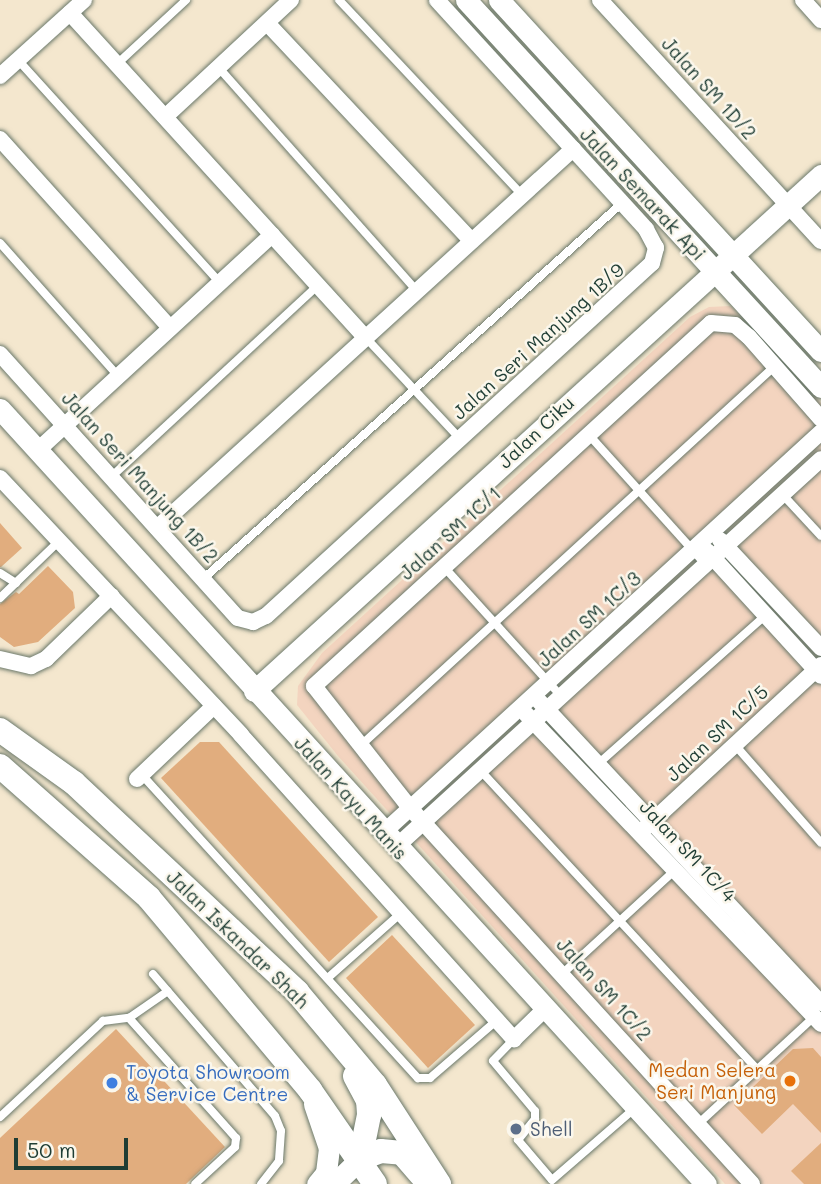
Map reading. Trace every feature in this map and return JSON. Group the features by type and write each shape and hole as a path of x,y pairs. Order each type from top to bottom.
{"main road":[{"name":"Jalan Iskandar Shah","path":"0,730 74,783 296,992 375,1085 439,1184"},
{"name":"Jalan Iskandar Shah","path":"0,766 149,898 310,1090 360,1159 374,1184"},
{"path":"296,992 368,1100 368,1130 360,1159"},
{"path":"360,1159 380,1151 402,1153 414,1162 427,1184"}],"street":[{"path":"0,76 84,0"},
{"path":"165,117 291,0"},
{"name":"Jalan Seri Manjung 1B/9","path":"253,622 266,616 652,263 656,248 622,203 437,0"},
{"name":"Jalan Semarak Api","path":"466,0 821,387"},
{"name":"Jalan Semarak Api","path":"499,0 821,351"},
{"name":"Jalan SM 1D/2","path":"600,0 819,233"},
{"path":"803,0 821,20"},
{"path":"70,13 366,338"},
{"path":"267,23 472,241"},
{"path":"0,139 170,328"},
{"path":"158,528 573,149"},
{"name":"Jalan Ciku","path":"254,691 714,269 821,175"},
{"path":"38,450 272,234"},
{"name":"Jalan SM 1C/1","path":"410,808 359,747 314,686 711,323 735,325 821,419"},
{"name":"Jalan Seri Manjung 1B/2","path":"0,354 237,618 253,622"},
{"name":"Jalan Kayu Manis","path":"0,409 389,840 706,1184"},
{"name":"Jalan SM 1C/3","path":"389,840 410,808 522,709 540,703 821,432"},
{"name":"Jalan SM 1C/3","path":"555,689 709,561 821,458"},
{"path":"0,478 214,706 514,1039 545,1009"},
{"path":"819,670 709,561 703,543 726,546 821,649"},
{"path":"0,659 31,666 46,659 111,596"},
{"name":"Jalan SM 1C/5","path":"647,826 819,670"},
{"name":"Jalan SM 1C/3","path":"389,840 424,822 534,720 540,703"},
{"name":"Jalan SM 1C/4","path":"540,703 598,764 647,826 676,869 819,1013"},
{"path":"139,777 214,706"},
{"name":"Jalan SM 1C/4","path":"522,709 647,826 819,1013"},
{"name":"Jalan SM 1C/2","path":"410,808 752,1184"},
{"path":"310,1090 329,1148 326,1173 317,1184"},
{"path":"334,1184 360,1159"}],"lane":[{"path":"117,64 186,0"},
{"path":"339,0 522,195"},
{"path":"18,60 220,283"},
{"path":"219,68 417,291"},
{"path":"203,579 622,203"},
{"path":"0,243 118,376"},
{"path":"111,477 318,285"},
{"path":"366,338 461,440"},
{"path":"359,747 497,625 775,366"},
{"path":"589,435 641,493 703,543"},
{"path":"782,494 821,536"},
{"path":"0,598 59,541"},
{"path":"444,567 555,689"},
{"path":"0,573 16,583"},
{"path":"598,764 766,615"},
{"path":"735,745 821,843"},
{"path":"480,770 757,1069"},
{"path":"139,777 330,976 424,1080 496,1021"},
{"path":"562,974 676,869"},
{"path":"330,976 401,913"},
{"path":"153,974 275,1116 281,1131 279,1161 261,1184"},
{"path":"0,1117 103,1021 129,1018 168,991"},
{"path":"698,1124 819,1013"},
{"path":"129,1018 236,1138 235,1147 195,1184"},
{"path":"514,1039 494,1061 535,1111 535,1119 518,1140 549,1182 636,1107"}],"shaded area":[{"path":"731,306 821,403 821,1184 725,1184 338,756 297,705 298,686 322,653 690,317 709,307"}],"building":[{"path":"0,523 22,548 1,567 0,567"},
{"path":"48,566 73,592 75,608 38,642 14,647 0,637 0,604 16,592 19,594"},
{"path":"200,742 219,742 378,917 329,962 161,778"},
{"path":"392,935 475,1025 428,1068 346,978"},
{"name":"Toyota Showroom & Service Centre","path":"116,1029 225,1147 186,1184 0,1184 0,1138"},
{"name":"Medan Selera Seri Manjung","path":"813,1048 821,1057 821,1133 793,1104 762,1134 734,1105 793,1049"},
{"path":"821,1143 821,1184 804,1184 791,1171"}],"place":[{"name":"Medan Selera Seri Manjung","path":"790,1081"},
{"name":"Toyota Showroom & Service Centre","path":"112,1083"},
{"name":"Shell","path":"516,1129"}]}
